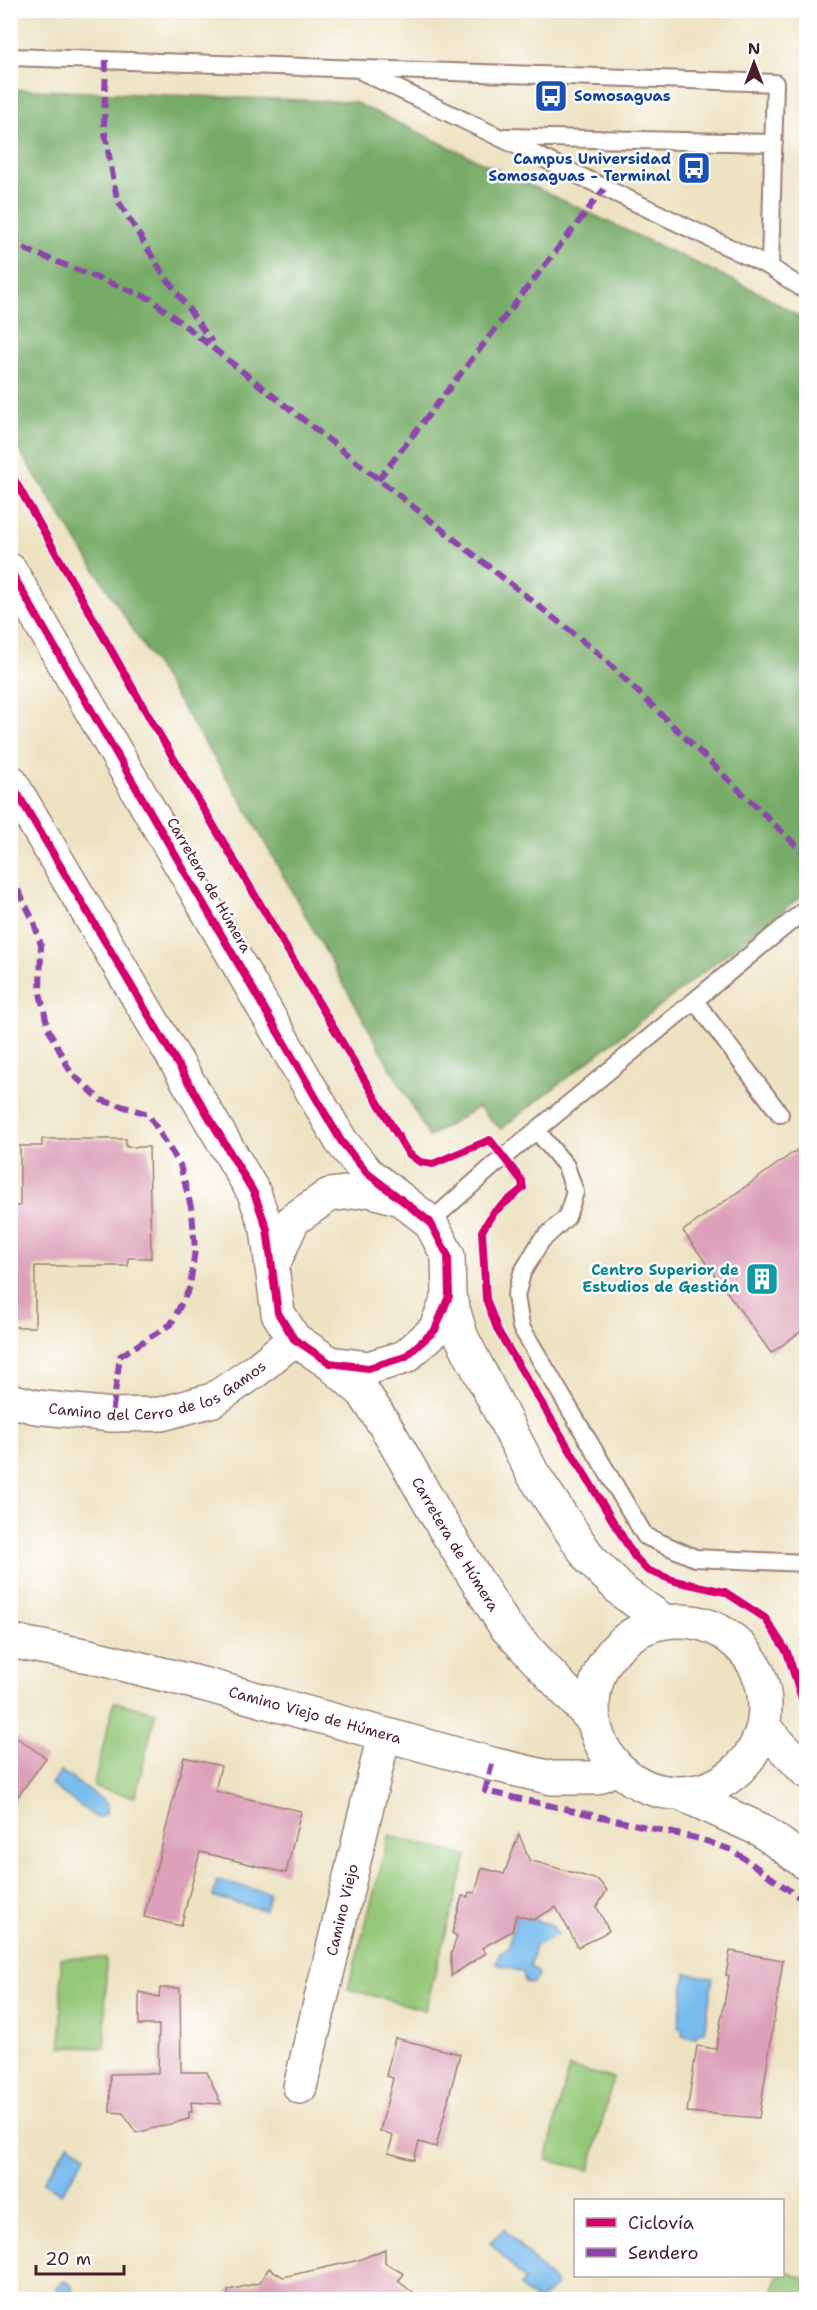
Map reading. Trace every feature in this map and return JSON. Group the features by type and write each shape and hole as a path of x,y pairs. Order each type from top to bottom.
{"street":[{"name":"Carretera de Húmera","path":"10,570 341,1141 367,1173 402,1199"},
{"path":"10,781 254,1193 267,1229 278,1313 294,1339 330,1363 368,1368 405,1357 435,1330 449,1296"},
{"path":"272,1269 293,1220 329,1195 369,1190 402,1199 430,1222 448,1256 449,1296 462,1338 533,1474 590,1559 624,1593 664,1621"},
{"name":"Camino del Cerro de los Gamos","path":"10,1400 36,1407 112,1415 161,1414 213,1400 254,1372 294,1339"},
{"name":"Carretera de Húmera","path":"330,1363 363,1392 505,1626 591,1719"},
{"path":"684,1795 710,1789 739,1770 755,1750 764,1728 764,1686 750,1657 728,1635 695,1621 664,1621 628,1635 602,1664 591,1719 599,1744 616,1768 645,1788 684,1795 761,1830 807,1863"},
{"name":"Camino Viejo de Húmera","path":"10,1641 89,1656 552,1778 595,1778 616,1768"},
{"path":"764,1728 807,1771"},
{"name":"Camino Viejo","path":"300,2087 384,1735"}],"lane":[{"path":"10,57 774,83 770,267"},
{"path":"357,69 770,267 807,291"},
{"path":"498,136 619,141 774,143"},
{"path":"430,1222 488,1170 807,909"},
{"path":"695,1001 780,1114"},
{"path":"537,1131 566,1166 575,1192 567,1217 541,1240 522,1272 516,1296 521,1327 645,1536 695,1558 807,1563"}],"green space":[{"path":"11,89 354,102 764,295 806,321 806,890 804,894 501,1129 478,1107 429,1137 242,802 11,437"},
{"path":"114,1702 156,1712 135,1797 93,1787"},
{"path":"389,1836 467,1856 425,2010 348,1989"},
{"path":"61,1958 106,1958 105,2048 61,2047"},
{"path":"569,2067 613,2078 590,2170 546,2160"},
{"path":"784,2271 806,2279 806,2299 769,2299 778,2277 784,2277"}],"water":[{"path":"61,1771 105,1802 106,1814 97,1818 51,1785"},
{"path":"217,1880 269,1893 265,1910 213,1897"},
{"path":"516,1915 552,1925 558,1934 535,1946 530,1967 538,1972 539,1977 532,1984 525,1982 523,1972 496,1964 500,1952 508,1949"},
{"path":"686,1973 713,1978 704,2033 698,2032 696,2038 682,2036 683,2029 678,2028"},
{"path":"69,2143 86,2155 61,2194 43,2182"},
{"path":"504,2229 557,2285 541,2299 534,2299 520,2286 525,2280 490,2242"},
{"path":"64,2281 72,2286 73,2299 58,2299 56,2287"}],"building":[{"path":"42,1139 126,1139 126,1147 149,1147 151,1258 128,1258 128,1266 35,1266 35,1327 10,1327 10,1206 20,1206 20,1146 42,1146"},
{"name":"Centro Superior de Estudios de Gestión","path":"807,1143 807,1327 771,1353 683,1231"},
{"path":"10,1733 46,1758 10,1807"},
{"path":"184,1757 221,1766 215,1791 301,1811 286,1873 200,1852 181,1926 144,1917"},
{"path":"519,1834 529,1860 598,1880 607,1890 597,1907 609,1931 578,1947 556,1907 533,1920 516,1915 512,1931 482,1948 486,1953 451,1976 451,1954 457,1936 452,1933 462,1896 468,1897 469,1892 475,1893 482,1868 504,1874"},
{"path":"730,1951 783,1960 759,2118 687,2112 697,2046 716,2049 729,1976 726,1975"},
{"path":"160,1988 180,1988 181,2072 207,2072 221,2104 191,2102 192,2112 189,2112 189,2119 136,2133 123,2113 110,2112 110,2074 158,2073 159,2025 139,2025 139,1992 159,1997"},
{"path":"395,2038 460,2054 436,2147 419,2142 414,2160 388,2153 393,2136 380,2131 393,2078 386,2076"},
{"path":"385,2249 385,2263 404,2274 398,2281 422,2300 229,2300 228,2290 259,2283 269,2268 283,2277 359,2260"}],"marked path":[{"path":"106,60 104,128 117,199 160,269 212,342"},
{"path":"378,480 604,189"},
{"path":"10,236 27,250 151,299 598,653 806,855"},
{"path":"10,874 33,920 41,945 40,993 48,1028 71,1073 101,1100 148,1114 180,1165 192,1211 195,1249 190,1287 171,1324 120,1356 112,1415"},
{"path":"492,1764 485,1791 700,1839 732,1850 806,1902"}],"cycle path":[{"path":"10,472 152,722 408,1153 420,1162 433,1164 490,1140 522,1181 523,1188 493,1213 482,1231 486,1299 498,1331 634,1556 647,1570 675,1581 725,1592 765,1618 787,1652 806,1711"},
{"path":"10,570 341,1141 367,1173 430,1222 448,1256 449,1296 435,1330 405,1357 368,1368 330,1363 294,1339 278,1313 267,1229 254,1193 10,781"}],"place":[{"name":"Somosaguas","path":"551,96"},
{"name":"Campus Universidad Somosaguas - Terminal","path":"694,168"},
{"name":"Centro Superior de Estudios de Gestión","path":"762,1279"}]}
